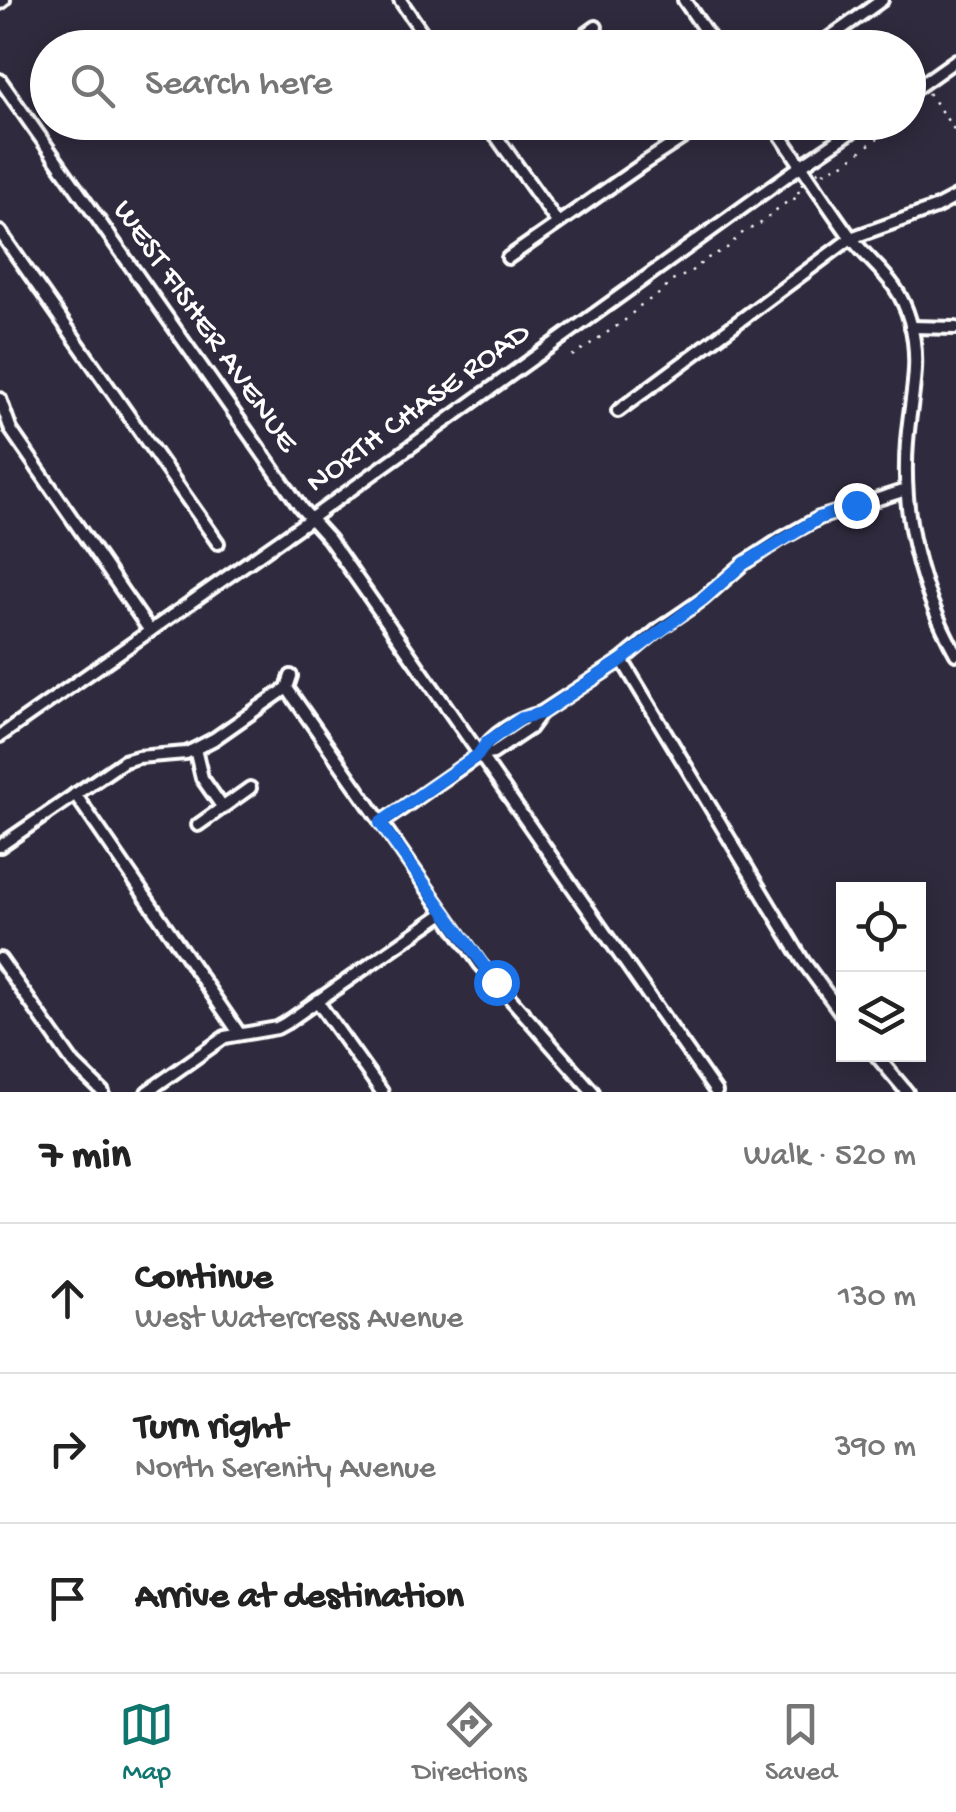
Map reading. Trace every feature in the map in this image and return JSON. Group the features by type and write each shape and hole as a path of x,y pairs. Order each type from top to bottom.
{"street":[{"path":"400,0 421,30"},
{"path":"684,0 705,30"},
{"path":"840,30 882,0"},
{"path":"926,82 956,60"},
{"name":"WEST FISHER AVENUE","path":"0,80 30,122"},
{"name":"WEST FISHER AVENUE","path":"42,140 310,519 329,538 716,1092"},
{"path":"499,140 557,222"},
{"path":"508,258 680,140"},
{"path":"784,140 852,238 887,275 912,327 916,366 907,436 906,490 919,570 956,654"},
{"name":"NORTH CHASE ROAD","path":"0,736 839,140"},
{"path":"618,410 852,238 935,208 956,196"},
{"path":"0,232 218,543"},
{"path":"912,327 956,328"},
{"path":"0,399 10,430 150,631"},
{"path":"380,823 478,755 486,743 522,718 542,713 622,660 743,564 781,539 819,518 906,490"},
{"path":"622,660 803,961 836,1007"},
{"path":"0,846 124,761 186,753 214,740 287,688 291,676"},
{"path":"287,688 488,973 593,1092"},
{"path":"195,749 202,778 222,808"},
{"path":"198,825 250,788"},
{"path":"75,794 238,1033"},
{"path":"147,1092 224,1037 277,1028 444,914"},
{"path":"0,959 74,1064 103,1092"},
{"path":"317,1001 382,1092"},
{"path":"882,1062 907,1092"}],"path":[{"path":"926,91 956,132"},
{"path":"823,168 824,172 845,163 875,140"},
{"path":"572,356 623,322 672,281 689,274 782,204 800,196 797,188"}],"route":[{"path":"496,982 380,823 478,755 486,743 522,718 542,713 622,660 743,564 819,518 856,505"}]}
